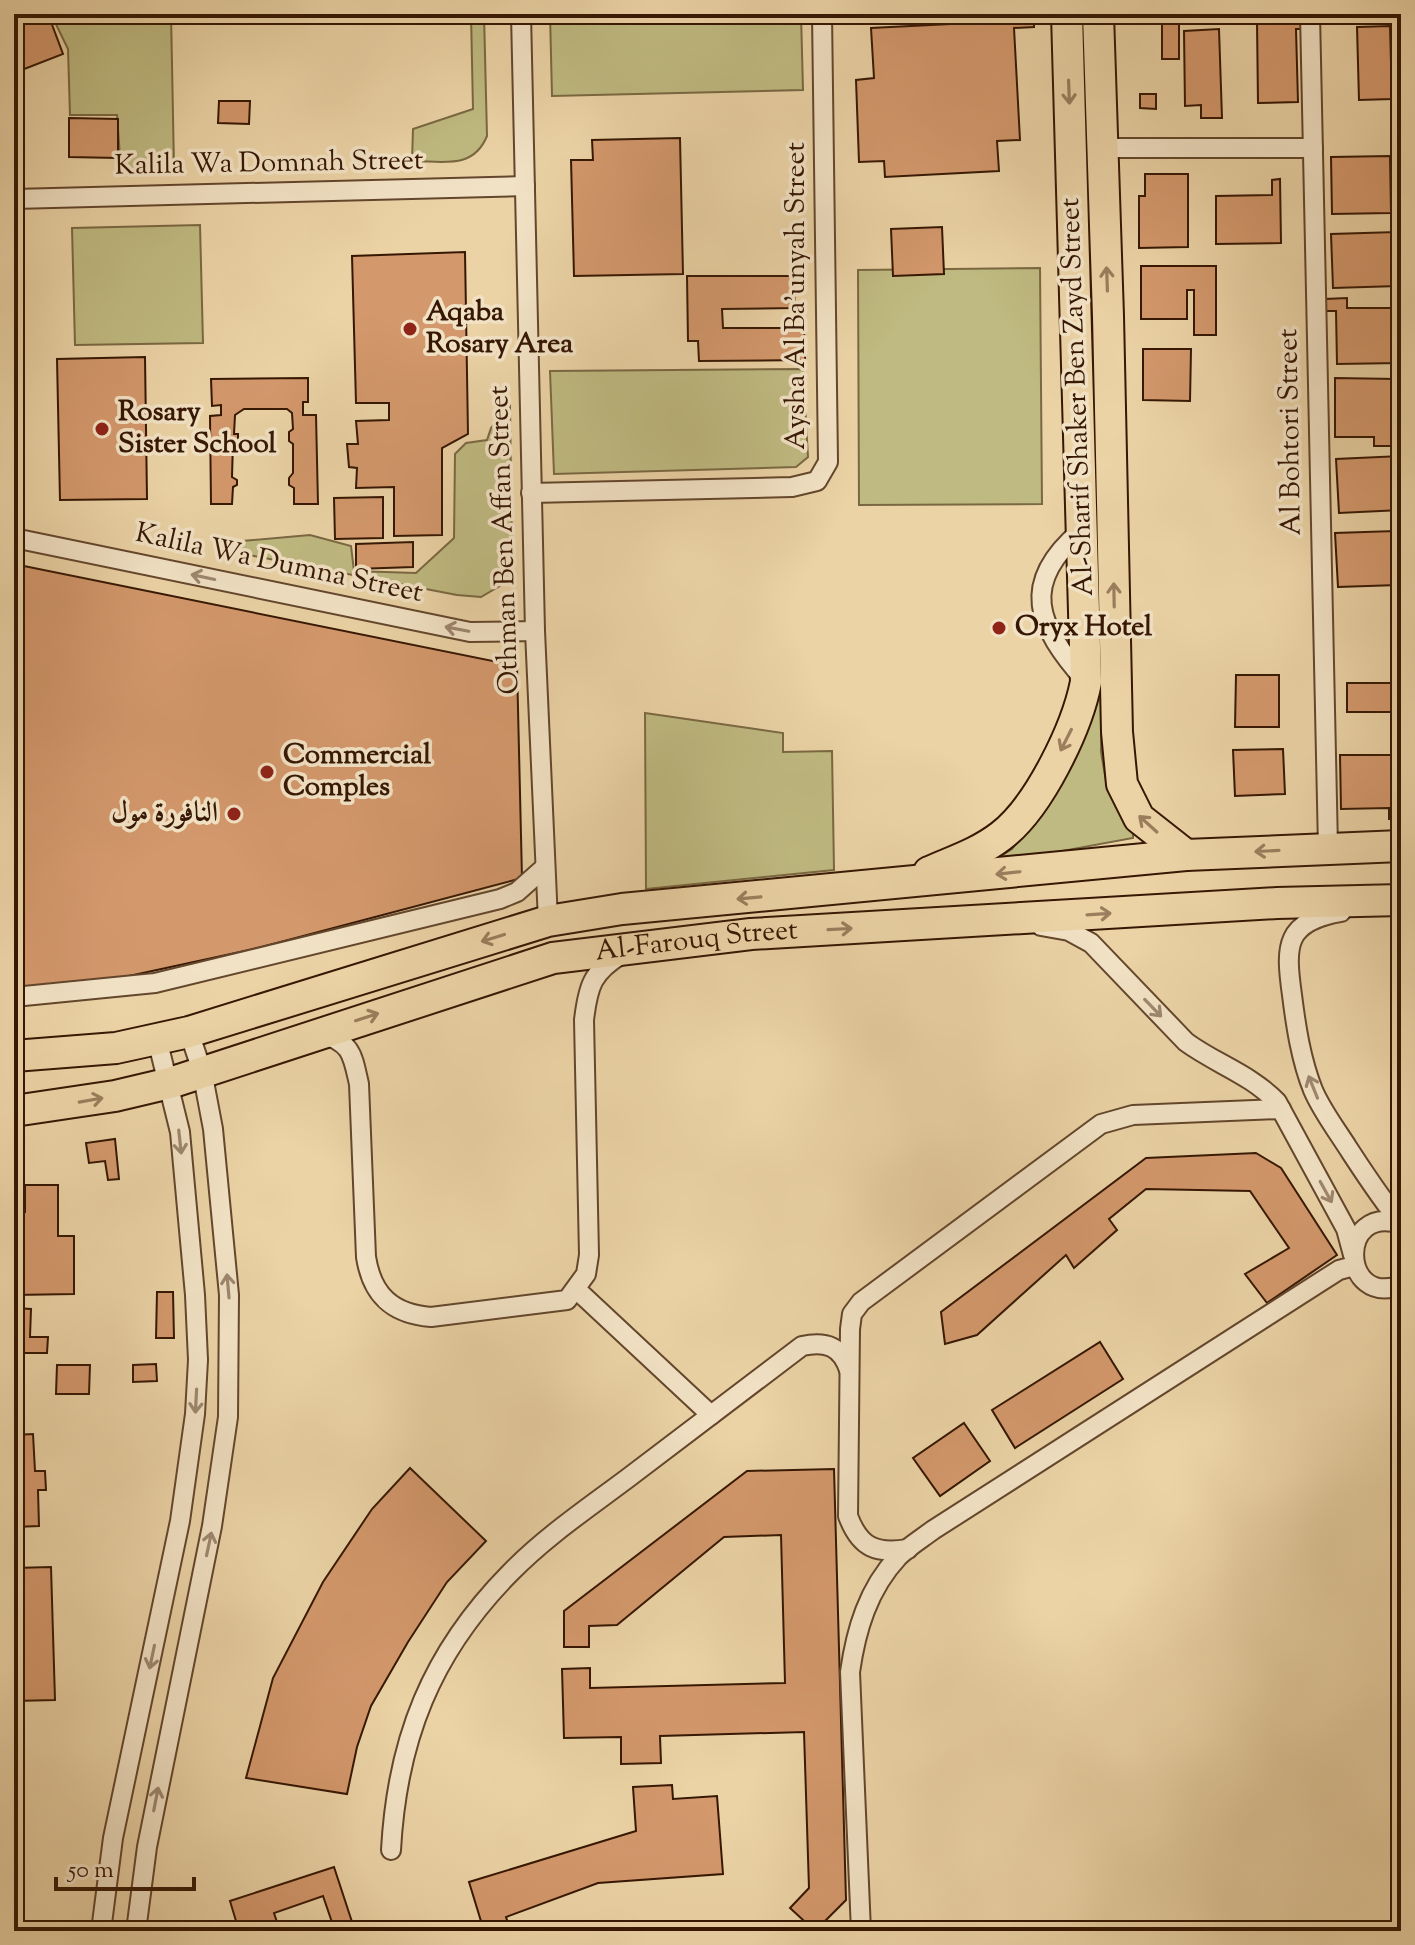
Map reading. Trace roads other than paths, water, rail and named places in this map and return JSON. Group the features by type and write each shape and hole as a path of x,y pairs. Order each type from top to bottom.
{"main road":[{"name":"Al-Sharif Shaker Ben Zayd Street","path":"901,884 980,850 1012,827 1039,790 1071,733 1086,682 1067,14"},
{"name":"Al-Sharif Shaker Ben Zayd Street","path":"1098,14 1117,732 1122,784 1139,818 1186,855"},
{"path":"1075,320 1108,316"},
{"name":"Al-Farouq Street","path":"14,1056 116,1048 189,1032 548,921 622,909 1186,855 1401,846"},
{"name":"Al-Farouq Street","path":"14,1111 115,1096 170,1083 553,958 751,934 1277,903 1401,901"}],"street":[{"name":"Othman Ben Affan Street","path":"521,14 535,631 548,921"},
{"name":"Aysha Al Ba'unyah Street","path":"531,493 792,487 817,481 828,462 822,14"},
{"name":"Al Bohtori Street","path":"1310,14 1328,848"},
{"path":"1102,148 1313,148"},
{"name":"Kalila Wa Domnah Street","path":"14,199 525,186"},
{"path":"1081,531 1053,558 1045,574 1041,594 1044,617 1053,641 1086,682"},
{"name":"Kalila Wa Dumna Street","path":"14,538 470,632 535,631"},
{"path":"14,997 122,988 185,977 500,899 517,892 544,868"},
{"path":"1401,901 1318,916 1304,923 1289,945 1287,961 1296,1031 1312,1088 1384,1203 1401,1223"},
{"path":"994,921 1069,931 1091,943 1186,1042 1203,1055 1260,1085 1281,1109 1346,1229 1354,1261 1368,1283 1388,1289 1400,1286"},
{"path":"319,1032 342,1040 353,1058 359,1084 366,1257 369,1276 389,1304 416,1316 431,1317 567,1300 586,1274 589,1255 584,1020 587,996 595,975 634,946"},
{"path":"136,1931 147,1847 212,1526 228,1417 229,1295 213,1129 202,1071 189,1032"},
{"path":"101,1931 113,1838 180,1521 195,1414 198,1360 195,1295 180,1132 157,1039"},
{"path":"908,1549 890,1552 862,1542 848,1516 850,1329 852,1314 861,1302 1086,1132 1101,1124 1133,1115 1281,1109"},
{"path":"1354,1261 1354,1244 1368,1225 1379,1221 1401,1223"},
{"path":"861,1931 850,1672 863,1616 876,1586 899,1557 933,1530 1354,1261"},
{"path":"577,1290 711,1415"},
{"path":"391,1850 393,1804 401,1761 435,1670 457,1635 510,1572 554,1534 802,1346 818,1342 838,1349 845,1357 849,1371"}],"place":[{"name":"Aqaba Rosary Area","path":"410,329"},
{"name":"Rosary Sister School","path":"102,429"},
{"name":"Oryx Hotel","path":"999,628"},
{"name":"Commercial Comples","path":"267,772"},
{"name":"النافورة مول","path":"234,814"}]}
